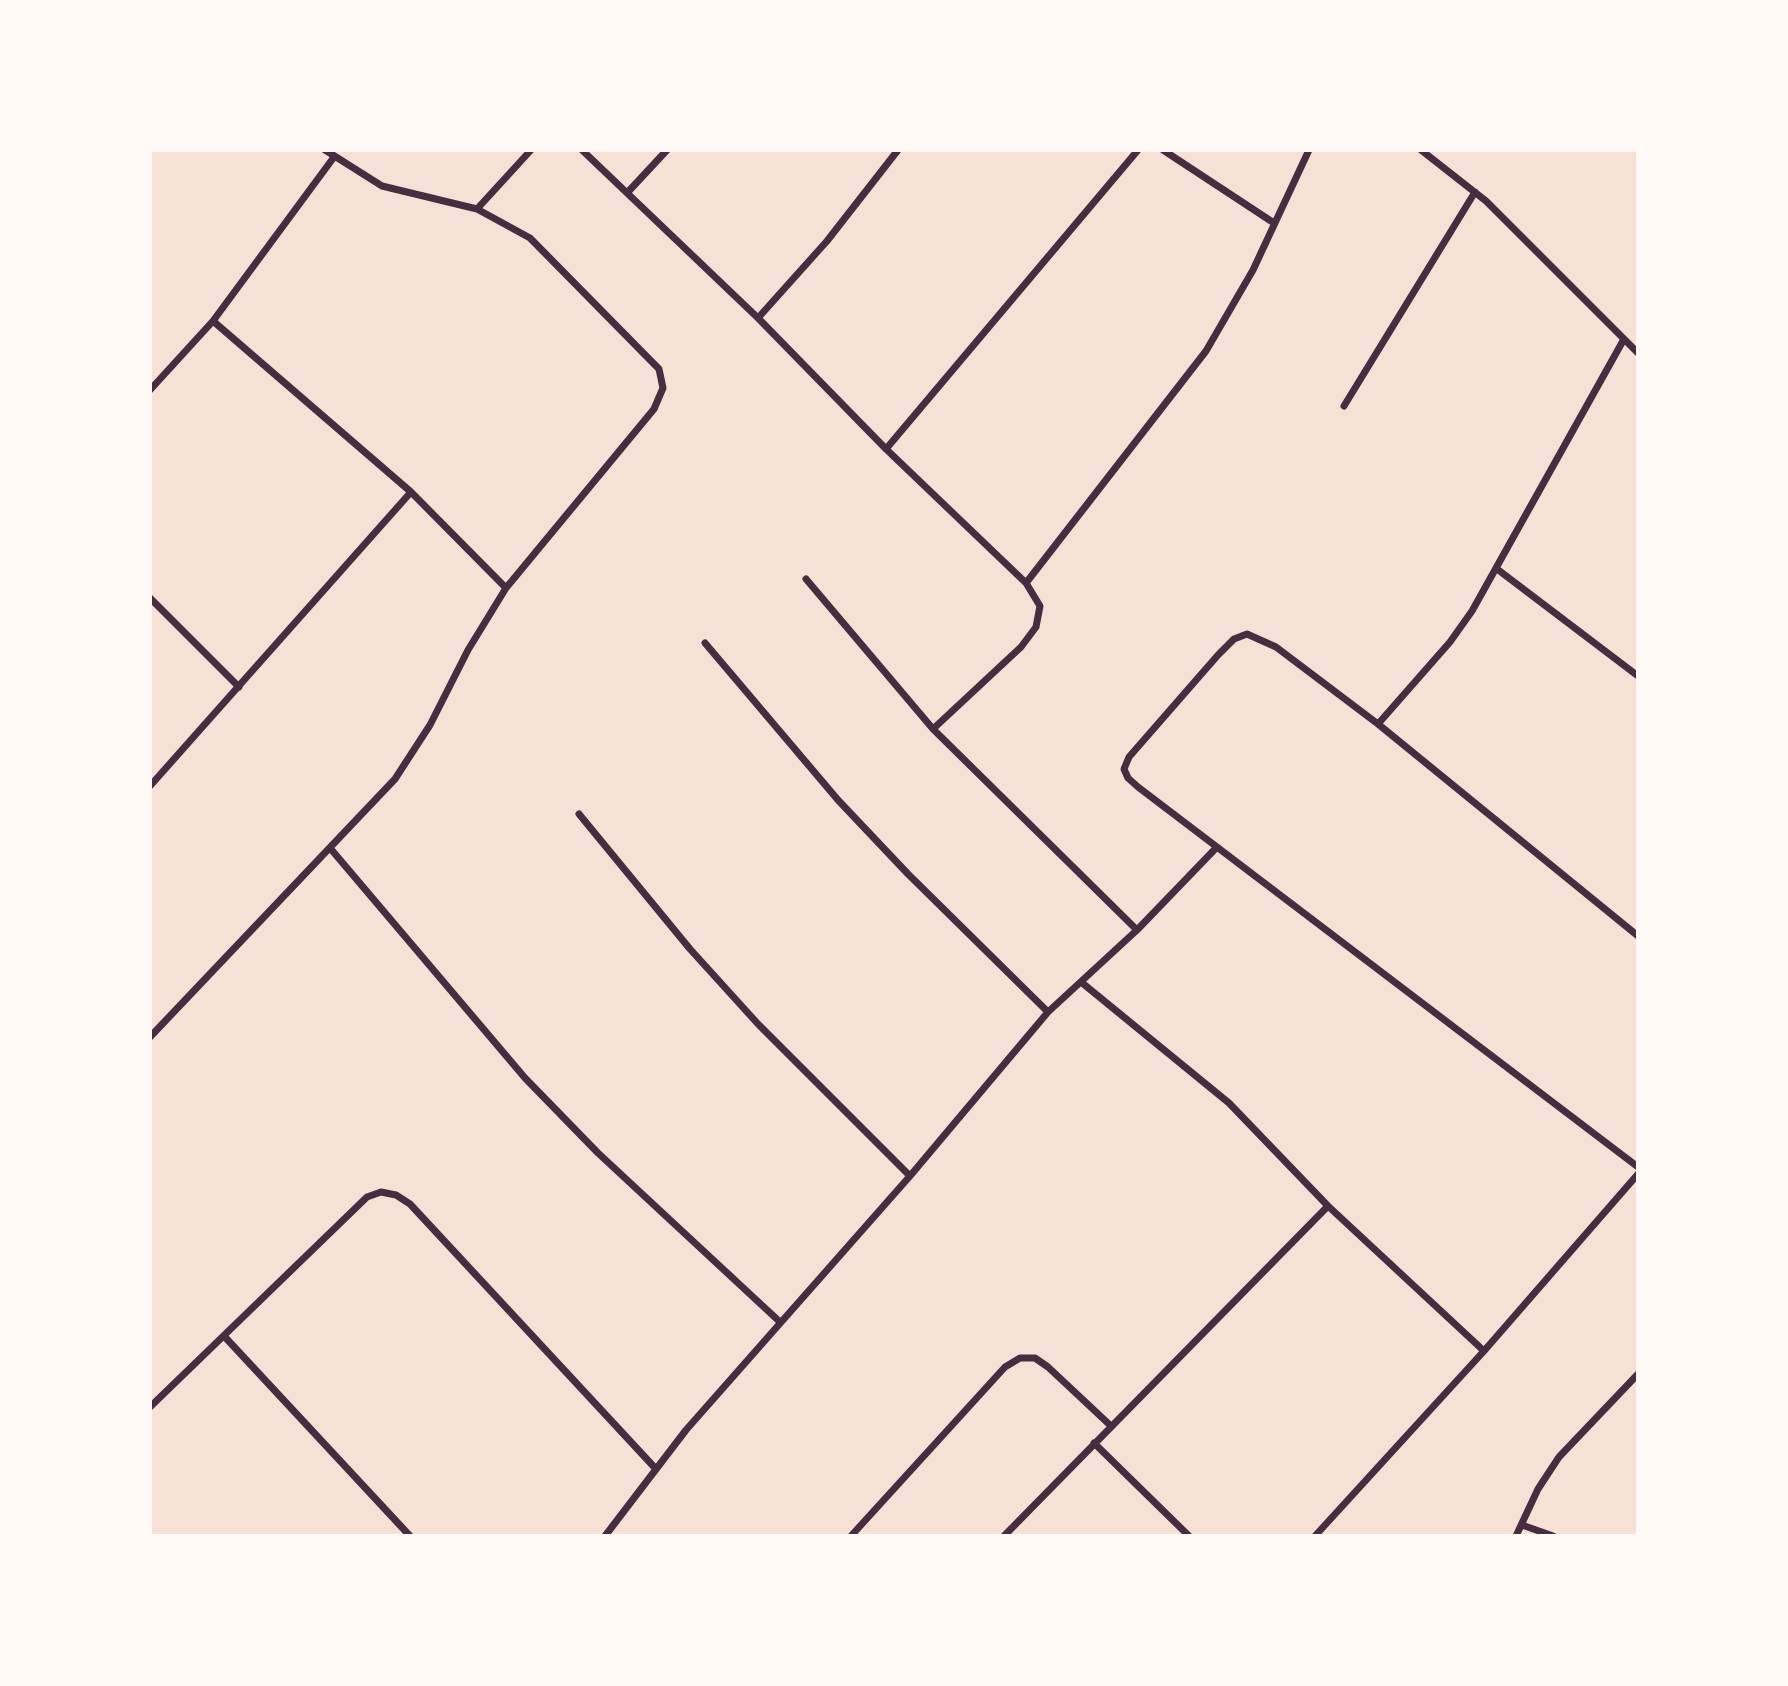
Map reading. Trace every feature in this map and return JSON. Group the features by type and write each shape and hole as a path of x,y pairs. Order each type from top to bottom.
{"street":[{"path":"150,1037 396,779 430,725 468,650 506,588 654,409 663,388 659,369 530,237 477,209 382,186 325,150"},
{"path":"477,209 531,150"},
{"path":"582,150 758,318 886,449 1026,583 1040,606 1036,627 1021,647 933,729"},
{"path":"627,193 667,150"},
{"path":"758,318 827,241 898,150"},
{"path":"886,449 1138,150"},
{"path":"1163,150 1274,223"},
{"path":"1026,583 1206,351 1252,270 1309,150"},
{"path":"1422,150 1475,192 1637,354"},
{"path":"150,390 213,321 334,157"},
{"path":"1344,406 1475,192"},
{"path":"213,321 411,492 506,588"},
{"path":"1378,724 1450,642 1497,569 1624,339"},
{"path":"150,786 411,492"},
{"path":"1497,569 1637,676"},
{"path":"806,579 933,729 1137,930"},
{"path":"150,598 239,687"},
{"path":"1637,936 1378,724 1276,647 1247,634 1234,639 1129,757 1124,769 1128,778 1138,787 1637,1167"},
{"path":"705,643 838,800 908,874 1048,1012"},
{"path":"579,814 690,949 758,1024 910,1176"},
{"path":"606,1535 656,1469 780,1322 910,1176 1048,1012 1137,930 1217,847"},
{"path":"330,848 524,1078 598,1153 780,1322"},
{"path":"1081,982 1229,1103 1328,1206 1484,1351"},
{"path":"1315,1535 1484,1351 1637,1174"},
{"path":"150,1407 367,1197 381,1192 396,1195 411,1204 656,1469"},
{"path":"1004,1535 1328,1206"},
{"path":"224,1336 410,1535"},
{"path":"851,1535 1005,1367 1020,1358 1035,1358 1048,1367 1111,1426"},
{"path":"1516,1535 1538,1489 1559,1457 1637,1374"},
{"path":"1094,1443 1189,1535"},
{"path":"1522,1525 1553,1535"}]}
